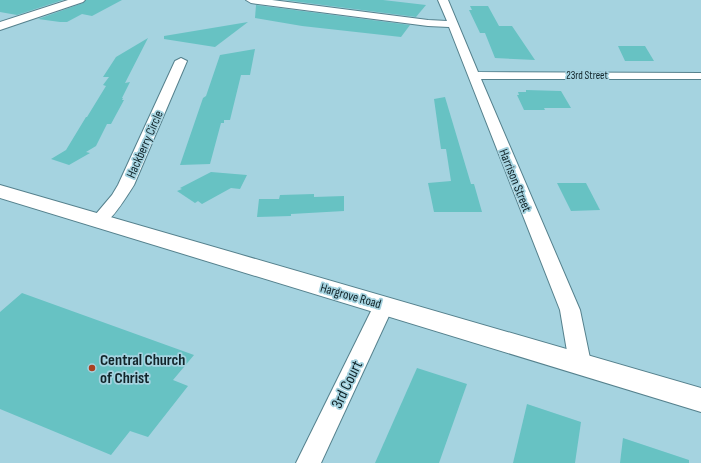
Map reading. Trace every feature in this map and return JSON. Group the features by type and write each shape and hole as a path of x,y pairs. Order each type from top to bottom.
{"main road":[{"name":"Hargrove Road","path":"0,191 701,400"}],"street":[{"path":"0,26 79,0"},
{"path":"251,0 428,23 453,24"},
{"name":"Harrison Street","path":"442,0 570,310 580,363"},
{"name":"Hackberry Circle","path":"98,221 119,197 126,185 181,61"},
{"name":"23rd Street","path":"473,75 701,76"},
{"name":"3rd Court","path":"308,463 384,305"}],"building":[{"path":"0,0 63,0 17,15 0,12"},
{"path":"86,0 122,0 92,16 82,14 67,22 38,19 83,3"},
{"path":"284,0 383,0 426,5 416,17"},
{"path":"256,5 410,25 401,37 302,26 255,18"},
{"path":"470,6 488,6 499,26 512,26 535,60 495,58 485,33 480,33 469,10 472,10"},
{"path":"248,22 215,47 164,39 164,36"},
{"path":"148,38 125,83 130,82 122,98 122,100 124,100 111,124 107,124 96,146 86,152 90,153 69,165 51,159 66,150 106,86 103,85 109,77 103,77 116,57"},
{"path":"618,46 645,46 654,61 625,61"},
{"path":"255,49 250,75 241,75 230,120 224,120 224,123 221,123 210,164 180,165 203,98 206,96 220,55"},
{"path":"526,90 561,91 571,108 524,110 517,95 519,95 518,92 526,92"},
{"path":"445,97 471,184 474,184 482,212 434,212 428,183 451,181 446,149 441,149 434,99"},
{"path":"211,172 247,175 240,189 231,188 202,204 198,201 195,203 177,191 182,189 180,188"},
{"path":"557,183 586,183 600,210 571,211"},
{"path":"314,194 314,197 344,196 344,211 291,214 291,216 257,217 259,199 279,199 280,195"},
{"name":"Central Church of Christ","path":"22,293 194,355 173,380 188,386 148,437 130,431 111,455 0,409 0,312"},
{"path":"417,368 467,384 439,463 375,463"},
{"path":"527,404 581,422 575,463 513,463"},
{"path":"623,438 689,460 689,463 620,463"}],"place":[{"name":"Central Church of Christ","path":"92,368"}]}
